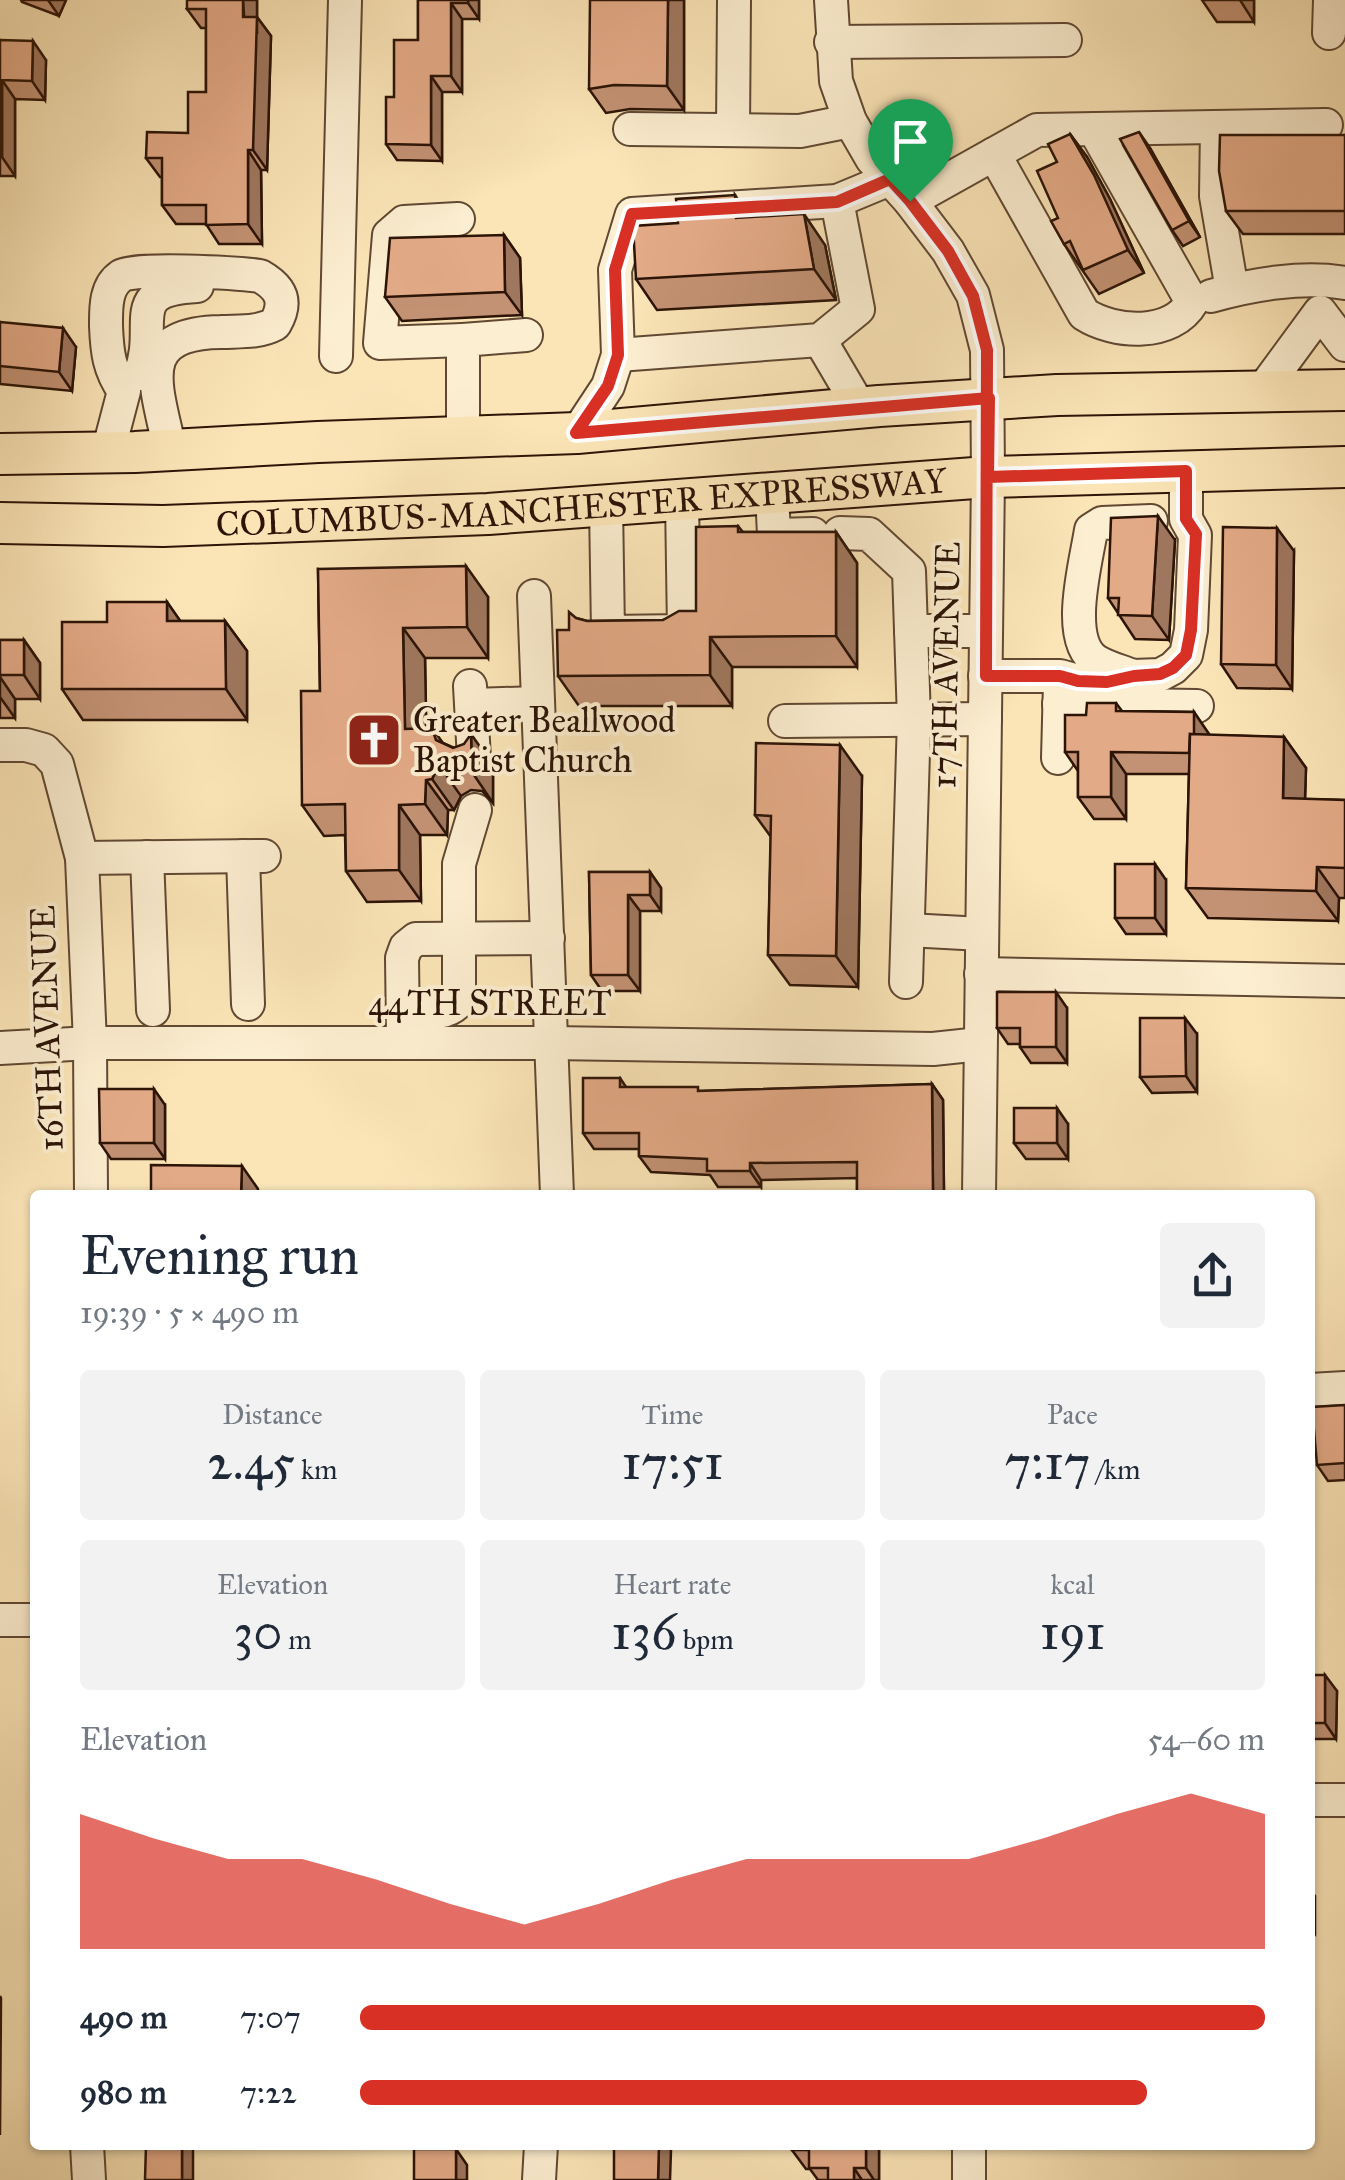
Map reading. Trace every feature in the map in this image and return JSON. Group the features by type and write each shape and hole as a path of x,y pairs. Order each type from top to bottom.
{"main road":[{"name":"COLUMBUS-MANCHESTER EXPRESSWAY","path":"0,454 576,433 989,398 1345,390"},
{"name":"COLUMBUS-MANCHESTER EXPRESSWAY","path":"0,524 163,526 488,514 988,477 1345,467"}],"street":[{"path":"336,356 345,0"},
{"path":"734,0 734,130"},
{"name":"17TH AVENUE","path":"831,0 836,82 850,121 872,159 948,251 973,296 987,350 979,1190"},
{"path":"832,42 1065,40"},
{"path":"630,129 800,131 850,121"},
{"path":"576,433 608,386 618,355 615,270 632,214 837,202 900,190 994,154 1036,130 1326,125"},
{"path":"1217,127 1216,196 1232,290"},
{"path":"1094,129 1192,302"},
{"path":"994,154 1084,314 1100,324 1132,329 1177,320 1192,302 1232,290 1333,281 1320,312 1262,391"},
{"path":"618,355 820,340 858,309 837,202"},
{"path":"458,218 404,222 389,235 380,343 526,335"},
{"path":"108,452 124,391 112,375 108,361 106,304 112,285 130,272 260,276 281,293 283,304 275,324 262,331 193,332 164,347 156,379 170,450"},
{"path":"1320,312 1345,345"},
{"path":"463,340 463,437"},
{"path":"820,340 860,408"},
{"path":"1060,690 1078,681 1107,682 1160,674 1186,655 1196,534 1186,519 1186,471"},
{"path":"838,488 840,533"},
{"path":"772,493 774,534"},
{"path":"606,505 608,632 684,632 682,500"},
{"path":"1134,676 1094,660 1085,650 1078,630 1091,530 1102,523 1186,519"},
{"path":"683,540 774,534 869,534 909,571 914,719 906,982"},
{"path":"534,596 557,1190"},
{"path":"1058,758 1066,640 1078,630"},
{"path":"911,631 986,632"},
{"path":"986,676 1060,690 1196,706"},
{"path":"474,758 471,696 538,702"},
{"path":"785,721 985,719"},
{"name":"16TH AVENUE","path":"0,744 44,750 58,764 82,858 92,1190"},
{"path":"475,810 459,864 460,939 459,1000 453,1008 403,1027 402,958 406,947 416,939 460,939 548,938"},
{"path":"82,858 254,856 248,1004"},
{"path":"147,857 153,1010"},
{"path":"908,930 982,934"},
{"path":"981,974 1345,981"},
{"name":"44TH STREET","path":"0,1048 403,1027 552,1043 933,1049 980,1044"},
{"path":"1315,1390 1345,1388"},
{"path":"0,1620 30,1620"},
{"path":"1315,1800 1345,1800"},
{"path":"87,2150 89,2180"},
{"path":"539,2180 541,2150"},
{"path":"969,2150 969,2180"}],"building":[{"path":"187,0 243,0 243,17 257,17 253,150 248,150 248,224 206,225 206,205 162,205 162,158 146,158 147,132 188,133 188,92 206,92 206,9 187,9"},
{"path":"418,0 468,3 451,3 451,76 431,76 431,145 386,144 386,97 394,97 394,40 418,40"},
{"path":"590,0 668,0 667,86 614,85 589,89"},
{"path":"0,40 33,41 32,81 2,80 2,157 0,157"},
{"path":"1139,132 1189,221 1172,230 1120,139"},
{"path":"1070,134 1094,175 1128,250 1083,270 1070,241 1064,244 1051,221 1058,218 1037,171 1057,162 1048,144"},
{"path":"1220,135 1345,135 1345,211 1226,211 1219,171"},
{"path":"735,195 736,218 804,214 814,269 636,279 633,226 678,223 676,199"},
{"path":"504,235 505,292 385,297 390,238"},
{"path":"0,322 63,328 59,372 0,366"},
{"path":"1158,516 1152,616 1118,615 1119,598 1108,598 1111,518"},
{"path":"738,526 738,532 836,532 836,636 710,637 710,675 558,676 557,630 569,630 569,612 587,621 663,620 679,611 696,611 696,527"},
{"path":"1223,527 1277,528 1276,665 1221,664"},
{"name":"Greater Beallwood Baptist Church","path":"466,566 467,627 403,628 405,729 432,728 436,740 453,748 464,744 471,734 472,772 460,760 450,760 439,765 432,779 426,780 425,804 399,805 399,870 346,871 345,804 302,805 301,691 320,691 318,569"},
{"path":"107,602 167,602 167,621 225,621 226,689 62,689 62,622 107,622"},
{"path":"0,640 24,640 24,675 0,675"},
{"path":"1087,703 1116,703 1116,711 1194,712 1189,753 1111,752 1111,797 1078,797 1078,752 1065,752 1065,715 1086,715"},
{"path":"1190,734 1284,737 1283,798 1345,800 1345,868 1317,867 1316,891 1186,888"},
{"path":"756,743 840,745 836,956 768,955 771,816 755,815"},
{"path":"1115,864 1155,864 1155,918 1115,918"},
{"path":"589,872 650,872 650,895 628,895 628,975 591,975"},
{"path":"997,992 1056,992 1056,1047 1020,1047 1020,1028 997,1028"},
{"path":"1140,1018 1185,1018 1186,1076 1140,1077"},
{"path":"583,1078 620,1078 620,1087 698,1087 698,1091 932,1084 933,1190 857,1190 857,1162 750,1163 750,1171 707,1171 707,1159 639,1156 639,1133 583,1133"},
{"path":"99,1089 154,1089 154,1143 100,1143"},
{"path":"1014,1108 1057,1108 1057,1143 1014,1143"},
{"path":"151,1165 242,1166 241,1190 151,1190"},
{"path":"1345,1405 1345,1463 1317,1465 1315,1407"},
{"path":"1315,1675 1325,1675 1325,1723 1315,1723"},
{"path":"146,2150 182,2150 182,2180 145,2180"},
{"path":"414,2150 456,2150 456,2180 414,2180"},
{"path":"614,2150 659,2150 658,2180 614,2180"},
{"path":"809,2150 866,2150 866,2168 854,2168 854,2180 828,2180 828,2168 809,2168"}],"place":[{"name":"Greater Beallwood Baptist Church","path":"374,740"}],"route":[{"path":"910,201 890,179 837,202 632,214 615,270 618,355 608,386 576,433 989,398 988,477 1062,474 1186,471 1186,519 1196,534 1191,630 1186,655 1173,668 1160,674 1107,682 1060,676 986,676 989,398 987,350 973,296 948,251 910,201"}]}
